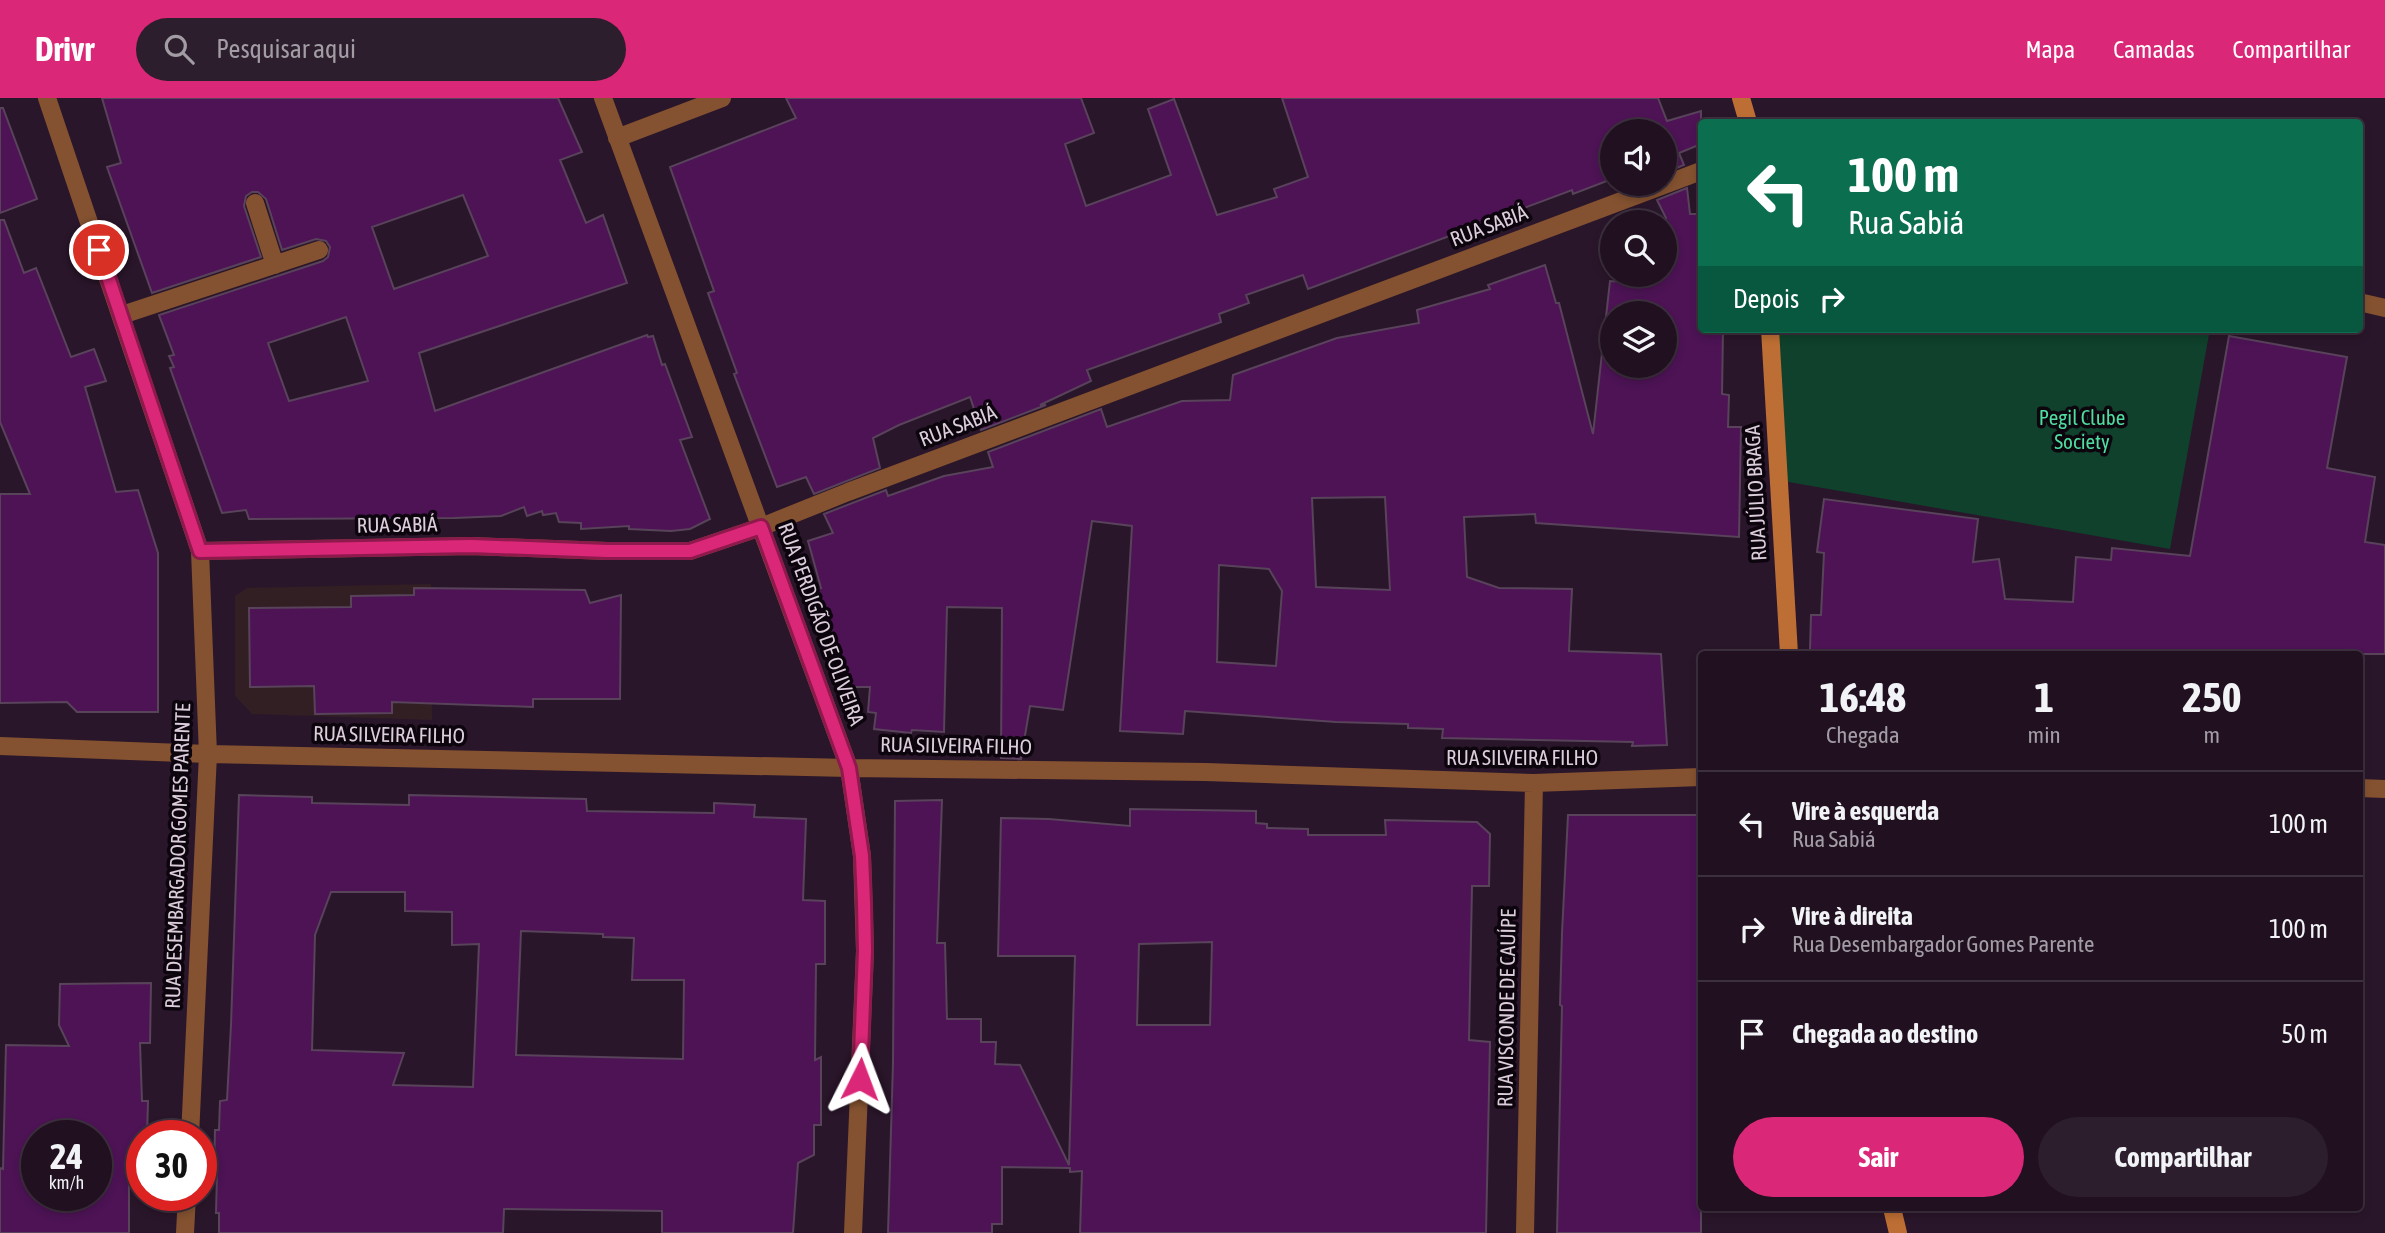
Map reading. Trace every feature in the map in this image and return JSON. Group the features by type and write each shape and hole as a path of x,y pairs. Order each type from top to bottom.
{"street":[{"name":"RUA DESEMBARGADOR GOMES PARENTE","path":"47,98 200,551 208,754 191,1120"},
{"name":"RUA PERDIGÃO DE OLIVEIRA","path":"603,98 849,768 862,856 865,951 853,1233"},
{"path":"617,138 722,98"},
{"path":"1741,98 1747,119"},
{"name":"RUA SABIÁ","path":"200,551 471,546 690,551 761,527 1698,173"},
{"path":"255,203 275,265"},
{"path":"122,315 319,250"},
{"path":"2363,303 2385,308"},
{"name":"RUA JÚLIO BRAGA","path":"1770,333 1789,651"},
{"name":"RUA SILVEIRA FILHO","path":"0,746 208,754 849,768 1206,772 1534,783 1698,777"},
{"name":"RUA VISCONDE DE CAUÍPE","path":"1525,1233 1534,783"},
{"path":"2363,788 2385,789"},
{"path":"186,1233 187,1211"},
{"path":"1893,1211 1898,1233"}],"shaded area":[{"path":"431,584 432,720 252,714 235,696 235,596 247,588"}],"green space":[{"name":"Pegil Clube Society","path":"1775,333 2209,333 2170,549 1783,481"}],"building":[{"path":"102,98 558,98 582,152 560,160 586,223 603,215 627,283 419,353 435,411 647,335 653,336 692,437 680,440 710,519 690,529 671,531 629,529 629,526 581,529 581,523 559,522 556,513 543,515 542,511 527,516 524,507 501,516 455,518 249,519 246,510 222,513 170,368 174,367 169,356 174,355 159,315 323,261 328,257 330,247 326,241 316,239 282,250 266,199 258,192 252,192 246,196 244,206 261,257 152,293 107,167 121,163","holes":["463,195 488,256 394,289 372,227","346,317 368,381 289,401 268,343"]},
{"path":"786,98 1081,98 1094,133 1065,144 1086,206 1171,175 1148,109 1174,99 1217,215 1277,197 1274,189 1308,177 1282,98 1658,98 1666,119 1600,119 1600,184 1573,194 1572,190 1308,289 1303,275 1246,295 1249,303 1219,314 1221,322 1087,370 1091,381 1040,405 1046,405 981,430 970,397 899,425 873,438 880,468 814,494 806,477 777,487 734,374 737,373 708,293 714,291 670,167 796,118"},
{"path":"0,108 3,108 37,199 0,213"},
{"path":"1701,111 1701,119 1698,119 1698,145 1679,153 1684,165 1677,168 1677,119 1674,119"},
{"path":"1687,188 1690,214 1698,214 1698,333 1723,333 1722,394 1729,395 1728,427 1741,427 1739,537 1536,523 1535,514 1464,517 1467,577 1499,588 1572,589 1569,651 1661,654 1667,745 1442,738 1443,729 1408,728 1408,724 1336,722 1185,711 1183,734 1120,731 1132,526 1092,521 1063,710 1030,706 1021,759 1001,758 1002,608 947,607 944,732 912,730 911,733 874,729 876,713 868,712 870,687 851,687 817,589 821,588 808,541 833,533 824,514 886,490 888,496 944,476 993,467 988,452 1101,409 1107,427 1182,401 1230,400 1233,375 1337,338 1419,323 1417,310 1490,289 1488,285 1545,265 1556,303 1559,303 1593,434 1600,371 1600,378 1677,378 1677,301 1608,301 1609,287 1677,287 1677,210 1662,210 1657,200 1677,196 1677,192","holes":["1385,497 1390,590 1316,587 1312,498","1219,565 1269,569 1282,591 1276,666 1217,662"]},
{"path":"0,220 4,220 24,273 36,268 71,357 94,349 106,381 85,387 116,492 138,490 158,553 158,712 77,712 67,702 0,703 0,494 30,494 0,422"},
{"path":"2229,336 2347,357 2327,468 2375,477 2365,542 2385,545 2385,654 2363,654 2363,651 1810,650 1811,615 1821,615 1824,553 1817,552 1824,499 1978,519 1973,562 1999,559 2005,599 2073,602 2076,557 2111,560 2112,548 2190,556"},
{"path":"414,588 585,590 590,603 621,595 620,699 533,699 533,707 392,702 392,713 315,714 314,686 250,687 249,608 351,607 351,596 414,595"},
{"path":"239,795 312,797 312,803 409,805 409,795 586,799 587,811 714,813 714,803 755,805 754,817 806,819 803,900 825,901 825,964 816,964 815,1060 821,1057 821,1125 814,1125 814,1155 798,1163 793,1233 662,1233 662,1211 504,1209 503,1233 219,1233 219,1213 216,1213 217,1130 220,1101 227,1100","holes":["331,892 405,892 405,911 452,912 452,945 479,944 473,1087 393,1085 404,1053 312,1050 315,935","521,931 603,934 603,937 634,938 632,980 684,980 683,1059 516,1055"]},
{"path":"942,800 937,943 945,943 947,1019 981,1019 981,1042 996,1042 995,1064 1020,1065 1069,1165 1075,956 998,956 1001,818 1130,826 1130,809 1256,811 1256,823 1267,824 1267,828 1308,829 1308,835 1386,835 1385,820 1477,822 1490,834 1489,886 1472,886 1469,1040 1490,1042 1486,1233 1080,1233 1082,1171 1070,1172 1070,1168 1002,1167 1002,1224 992,1224 992,1233 888,1233 893,1063 895,801","holes":["1212,942 1210,1025 1137,1025 1139,944"]},
{"path":"1568,815 1698,815 1698,1211 1701,1211 1701,1233 1557,1233 1562,933"},
{"path":"151,983 150,1043 140,1043 142,1101 148,1101 147,1120 126,1120 126,1211 129,1211 129,1233 0,1233 6,1045 69,1046 59,1025 60,984"}],"route":[{"path":"99,250 200,551 471,546 690,551 761,527 849,768 862,856 864,903 860,1079"}]}
